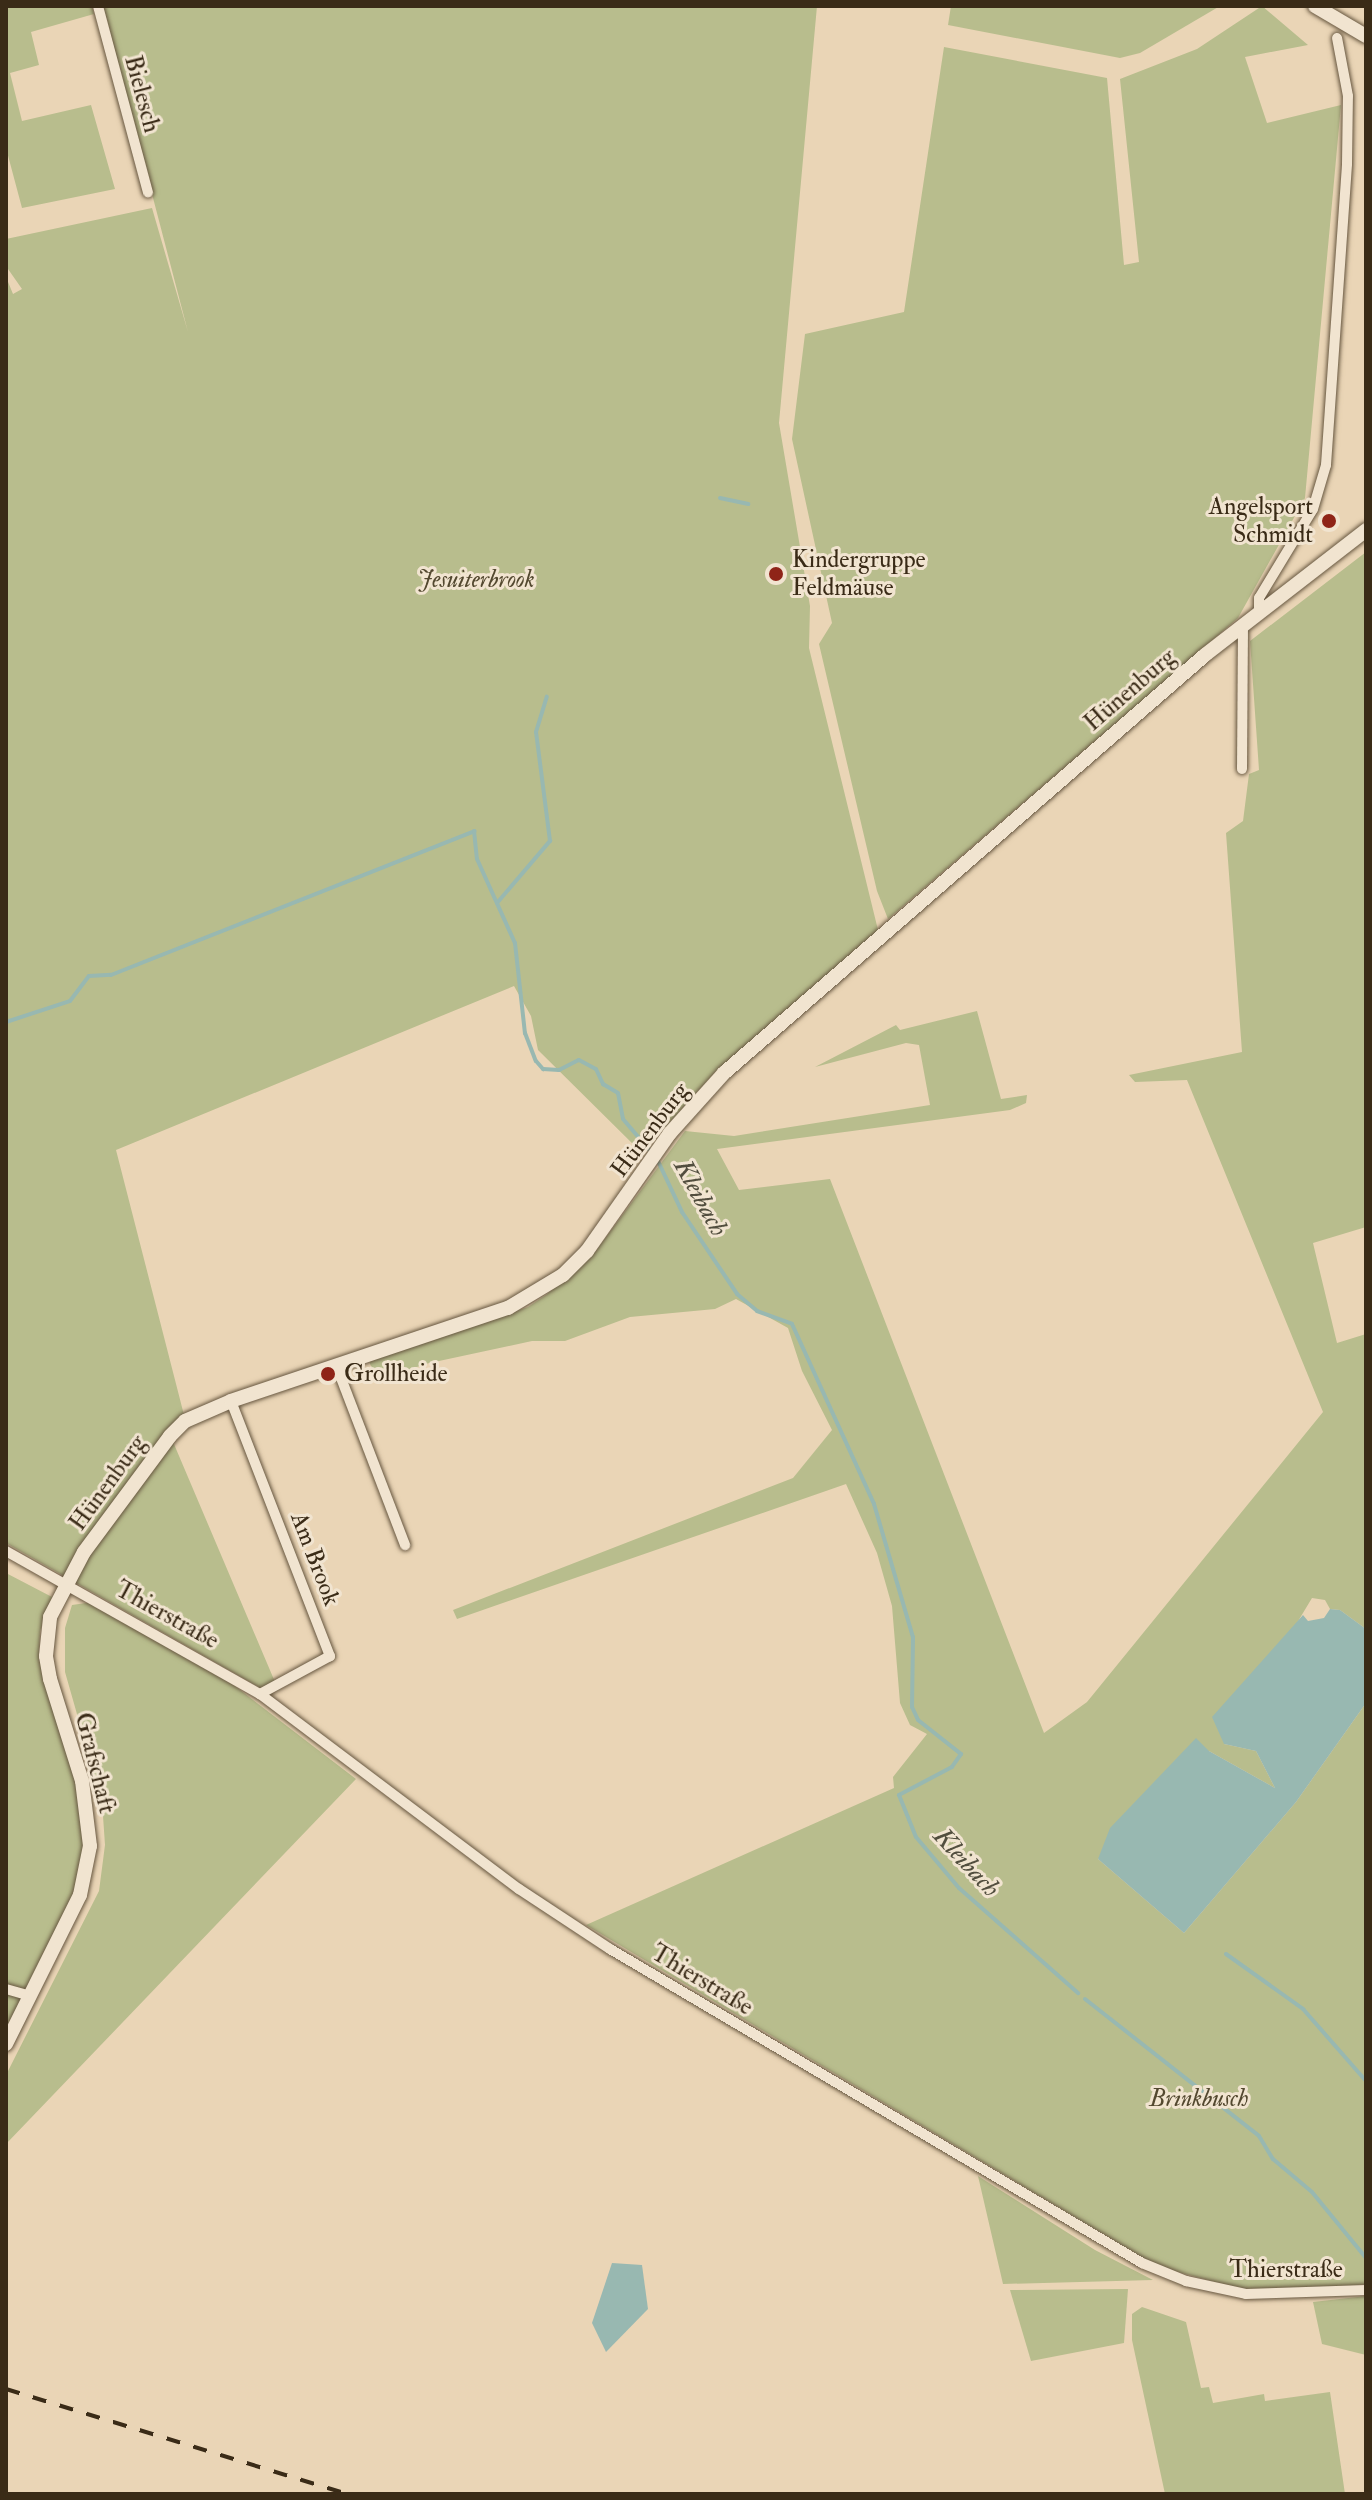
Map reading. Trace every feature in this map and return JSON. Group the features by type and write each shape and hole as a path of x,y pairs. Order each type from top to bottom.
{"street":[{"name":"Bielesch","path":"98,6 148,192"},
{"path":"1315,6 1366,36"},
{"name":"Hünenburg","path":"1259,611 1259,598 1313,509 1326,465 1347,164 1348,96 1337,38"},
{"name":"Hünenburg","path":"66,1582 170,1436 185,1421 231,1401 336,1365 480,1320 534,1295 587,1251 657,1151 724,1073 1259,611 1366,530"},
{"path":"1242,769 1243,625"},
{"path":"336,1365 405,1545"},
{"name":"Am Brook","path":"231,1401 330,1656 260,1694"},
{"name":"Thierstraße","path":"6,1551 66,1582 260,1694 563,1919 1142,2263 1186,2281 1246,2294 1366,2290"},
{"name":"Grafschaft","path":"6,2044 80,1895 90,1846 82,1781 46,1656 50,1617 66,1582"},
{"path":"6,1989 31,1996"}],"green space":[{"path":"6,6 92,6 94,14 31,32 39,65 10,73 22,121 91,105 115,189 22,208 6,148"},
{"name":"Jesuiterbrook","path":"103,6 817,6 779,423 810,606 809,648 878,930 716,1071 642,1153 538,1050 531,1016 514,986 116,1150 184,1415 168,1430 275,1682 264,1690 6,1543 6,277 13,294 22,289 8,269 6,275 6,239 152,208 188,332"},
{"path":"951,6 1220,6 1140,53 1120,58 948,25"},
{"path":"1262,6 1308,45 1245,57 1267,123 1341,105 1305,498 1238,618 888,919 877,891 819,644 832,623 792,439 805,334 904,312 944,47 1107,78 1124,265 1139,262 1120,79 1197,49"},
{"name":"Brinkbusch","path":"1366,552 1366,1227 1313,1243 1337,1343 1366,1334 1366,1629 1340,1610 1330,1609 1325,1600 1312,1598 1224,1744 1256,1751 1275,1788 1209,1751 1098,1859 1184,1933 1296,1802 1366,1703 1366,2284 1301,2292 1246,2290 1159,2267 586,1925 894,1788 893,1777 927,1734 910,1725 900,1703 892,1606 877,1553 846,1484 457,1619 453,1610 793,1478 832,1430 802,1371 788,1328 736,1299 715,1309 630,1317 565,1341 532,1341 425,1364 377,1382 369,1361 528,1307 546,1295 592,1256 685,1131 734,1136 930,1105 919,1045 906,1043 815,1067 896,1025 900,1030 977,1011 1001,1099 1027,1095 1026,1103 1010,1110 717,1149 739,1190 830,1179 1044,1733 1087,1702 1323,1412 1187,1080 1135,1082 1129,1075 1242,1052 1226,833 1243,821 1249,774 1259,770 1250,641"},
{"path":"6,1573 52,1597 40,1631 39,1657 77,1782 85,1847 76,1891 6,2028"},
{"path":"93,1602 214,1670 356,1779 6,2144 6,2075 99,1891 105,1845 102,1802 65,1672 65,1628 72,1605"},
{"path":"978,2176 1095,2250 1153,2280 1003,2284"},
{"path":"1128,2289 1124,2343 1031,2361 1010,2290"},
{"path":"1366,2296 1366,2355 1322,2344 1313,2302"},
{"path":"1142,2307 1186,2322 1201,2388 1209,2387 1213,2403 1264,2394 1265,2401 1330,2392 1345,2494 1165,2494 1132,2340 1132,2314"}],"water":[{"path":"1330,1609 1340,1610 1366,1629 1366,1703 1296,1802 1184,1933 1098,1859 1110,1828 1196,1738 1209,1751 1275,1788 1256,1751 1224,1744 1212,1717 1303,1615 1308,1621 1324,1618"},
{"path":"612,2263 642,2265 648,2309 606,2352 592,2323"}],"waterway":[{"path":"720,498 748,504"},
{"path":"497,903 550,841 536,732 547,697"},
{"name":"Kleibach","path":"6,1022 70,1001 89,976 111,975 474,831 477,859 515,943 525,1033 536,1061 543,1069 559,1070 579,1060 596,1069 603,1084 618,1093 623,1119 651,1152"},
{"name":"Kleibach","path":"657,1159 682,1212 737,1294 757,1311 792,1324 874,1504 913,1637 912,1707 918,1720 961,1754 952,1767 899,1795 916,1837 959,1888 1078,1993"},
{"path":"1226,1954 1303,2009 1366,2081"},
{"name":"Kleibach","path":"1085,1999 1259,2136 1273,2159 1312,2192 1366,2258"}],"railway":[{"path":"6,2389 348,2494"}],"place":[{"name":"Angelsport Schmidt","path":"1329,521"},
{"name":"Kindergruppe Feldmäuse","path":"776,574"},
{"name":"Grollheide","path":"328,1374"}]}
